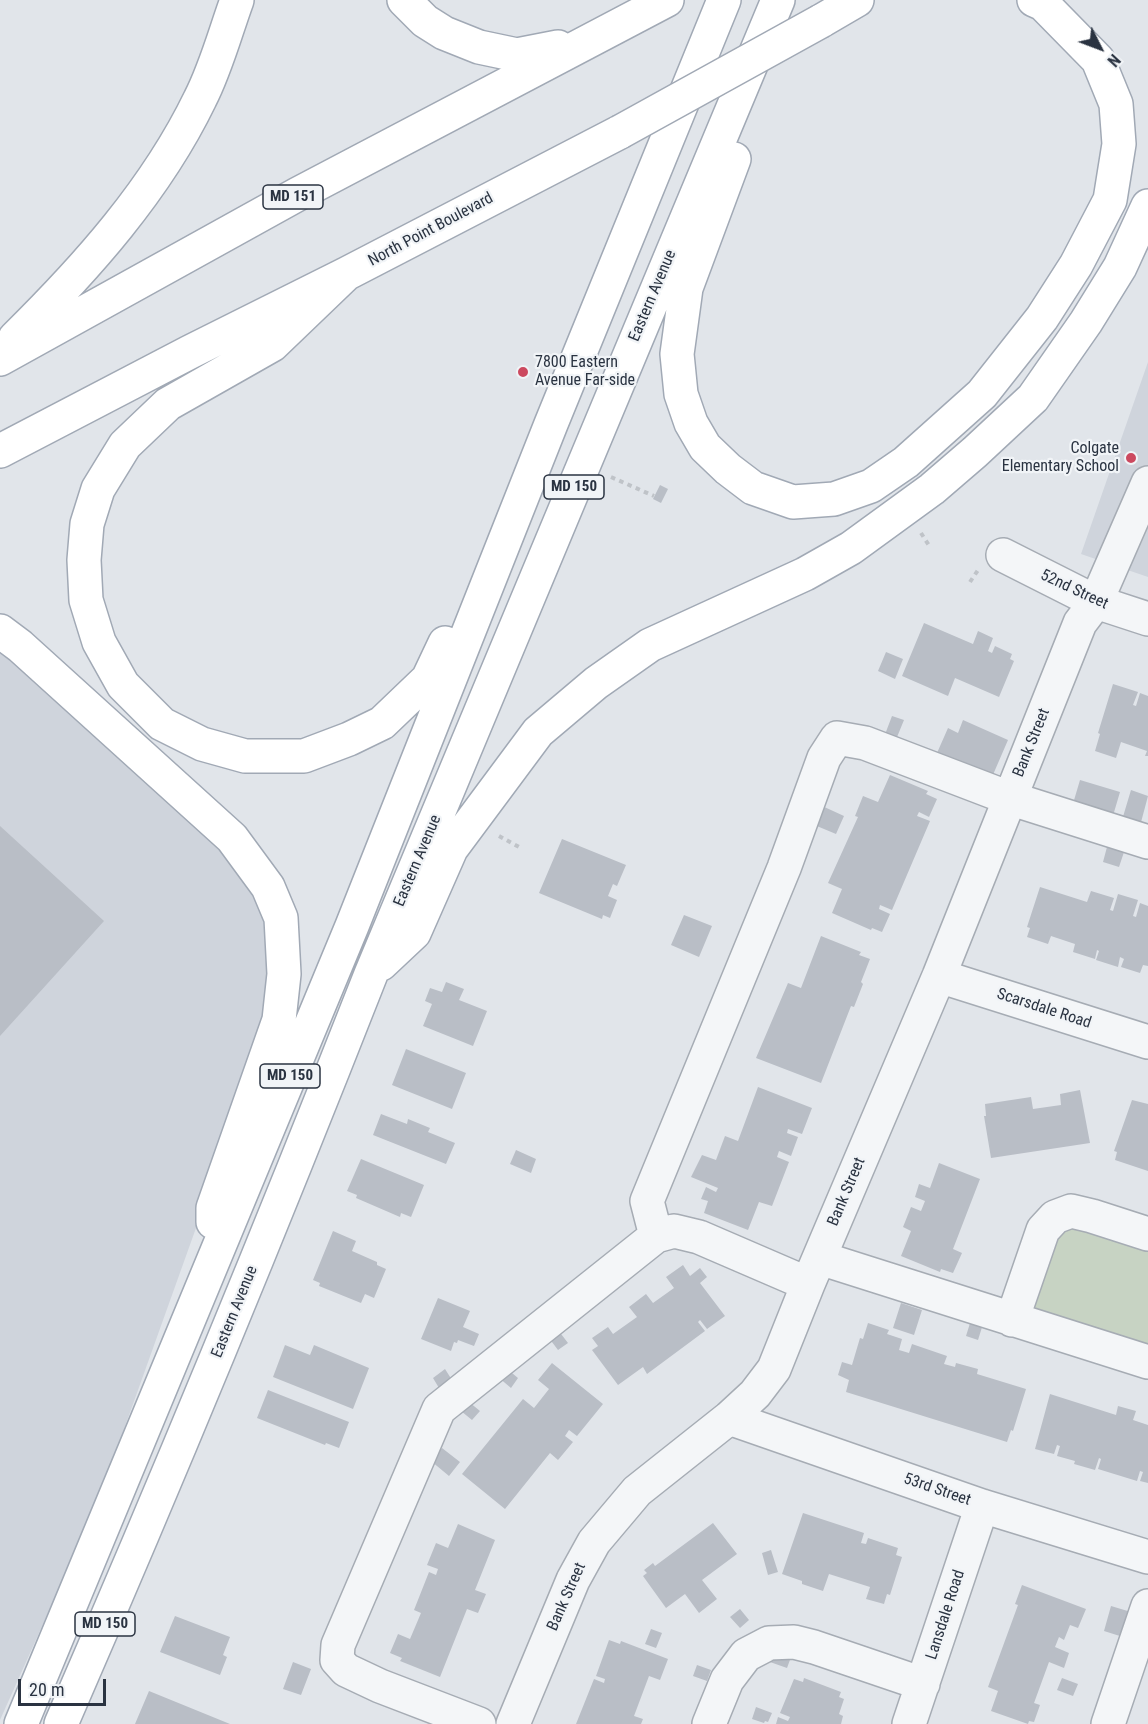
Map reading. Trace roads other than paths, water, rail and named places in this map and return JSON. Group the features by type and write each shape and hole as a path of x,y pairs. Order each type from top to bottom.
{"main road":[{"path":"0,352 66,288 129,212 156,173 183,131 201,97 218,57 237,0"},
{"path":"404,0 425,21 444,33 478,47 517,55 589,41"},
{"name":"MD 151","path":"0,359 298,194 667,0"},
{"name":"MD 150","path":"21,1724 352,926 551,424 724,0"},
{"name":"Eastern Avenue","path":"61,1724 160,1495 371,974 778,0"},
{"path":"783,0 747,124 686,288 677,354 681,394 691,423 705,447 753,488 793,502 834,499 871,486 906,462 982,394 1042,318 1076,265 1110,200 1119,144 1116,104 1098,60 1043,4 1034,0"},
{"name":"North Point Boulevard","path":"0,451 620,132 846,7"},
{"path":"371,974 414,933 451,849 538,732 596,684 650,645 805,574 851,548 932,489 1033,398 1086,322 1120,267 1148,206"},
{"path":"346,274 272,345 168,404 125,445 98,489 87,524 84,560 86,600 99,642 123,685 162,724 202,744 245,756 304,756 349,739 382,723 428,678 551,424"},
{"path":"0,631 20,646 232,838 268,886 281,918 284,974 279,1020 213,1208 212,1267"}],"street":[{"name":"Bank Street","path":"513,1724 573,1580 594,1542 638,1491 729,1418 755,1394 774,1369 939,976 1080,623 1096,602 1148,483"},
{"name":"52nd Street","path":"1003,555 1096,602 1148,619"},
{"path":"656,1236 647,1201 784,867 824,758 837,738 865,743 1009,798 1148,842"},
{"name":"Scarsdale Road","path":"939,976 1148,1042"},
{"path":"1012,1320 1043,1230 1055,1217 1071,1211 1148,1234"},
{"path":"479,1724 380,1686 346,1670 337,1660 338,1645 439,1409 656,1236 674,1231 699,1237 814,1271 1012,1320 1148,1362"},
{"name":"53rd Street","path":"729,1418 982,1506 1148,1557"},
{"name":"Lansdale Road","path":"909,1724 982,1506"},
{"path":"1108,1724 1148,1606"},
{"path":"709,1724 727,1680 746,1655 769,1642 794,1642 814,1647 923,1684"}],"place":[{"name":"7800 Eastern Avenue Far-side","path":"523,372"},
{"name":"Colgate Elementary School","path":"1131,458"}]}
